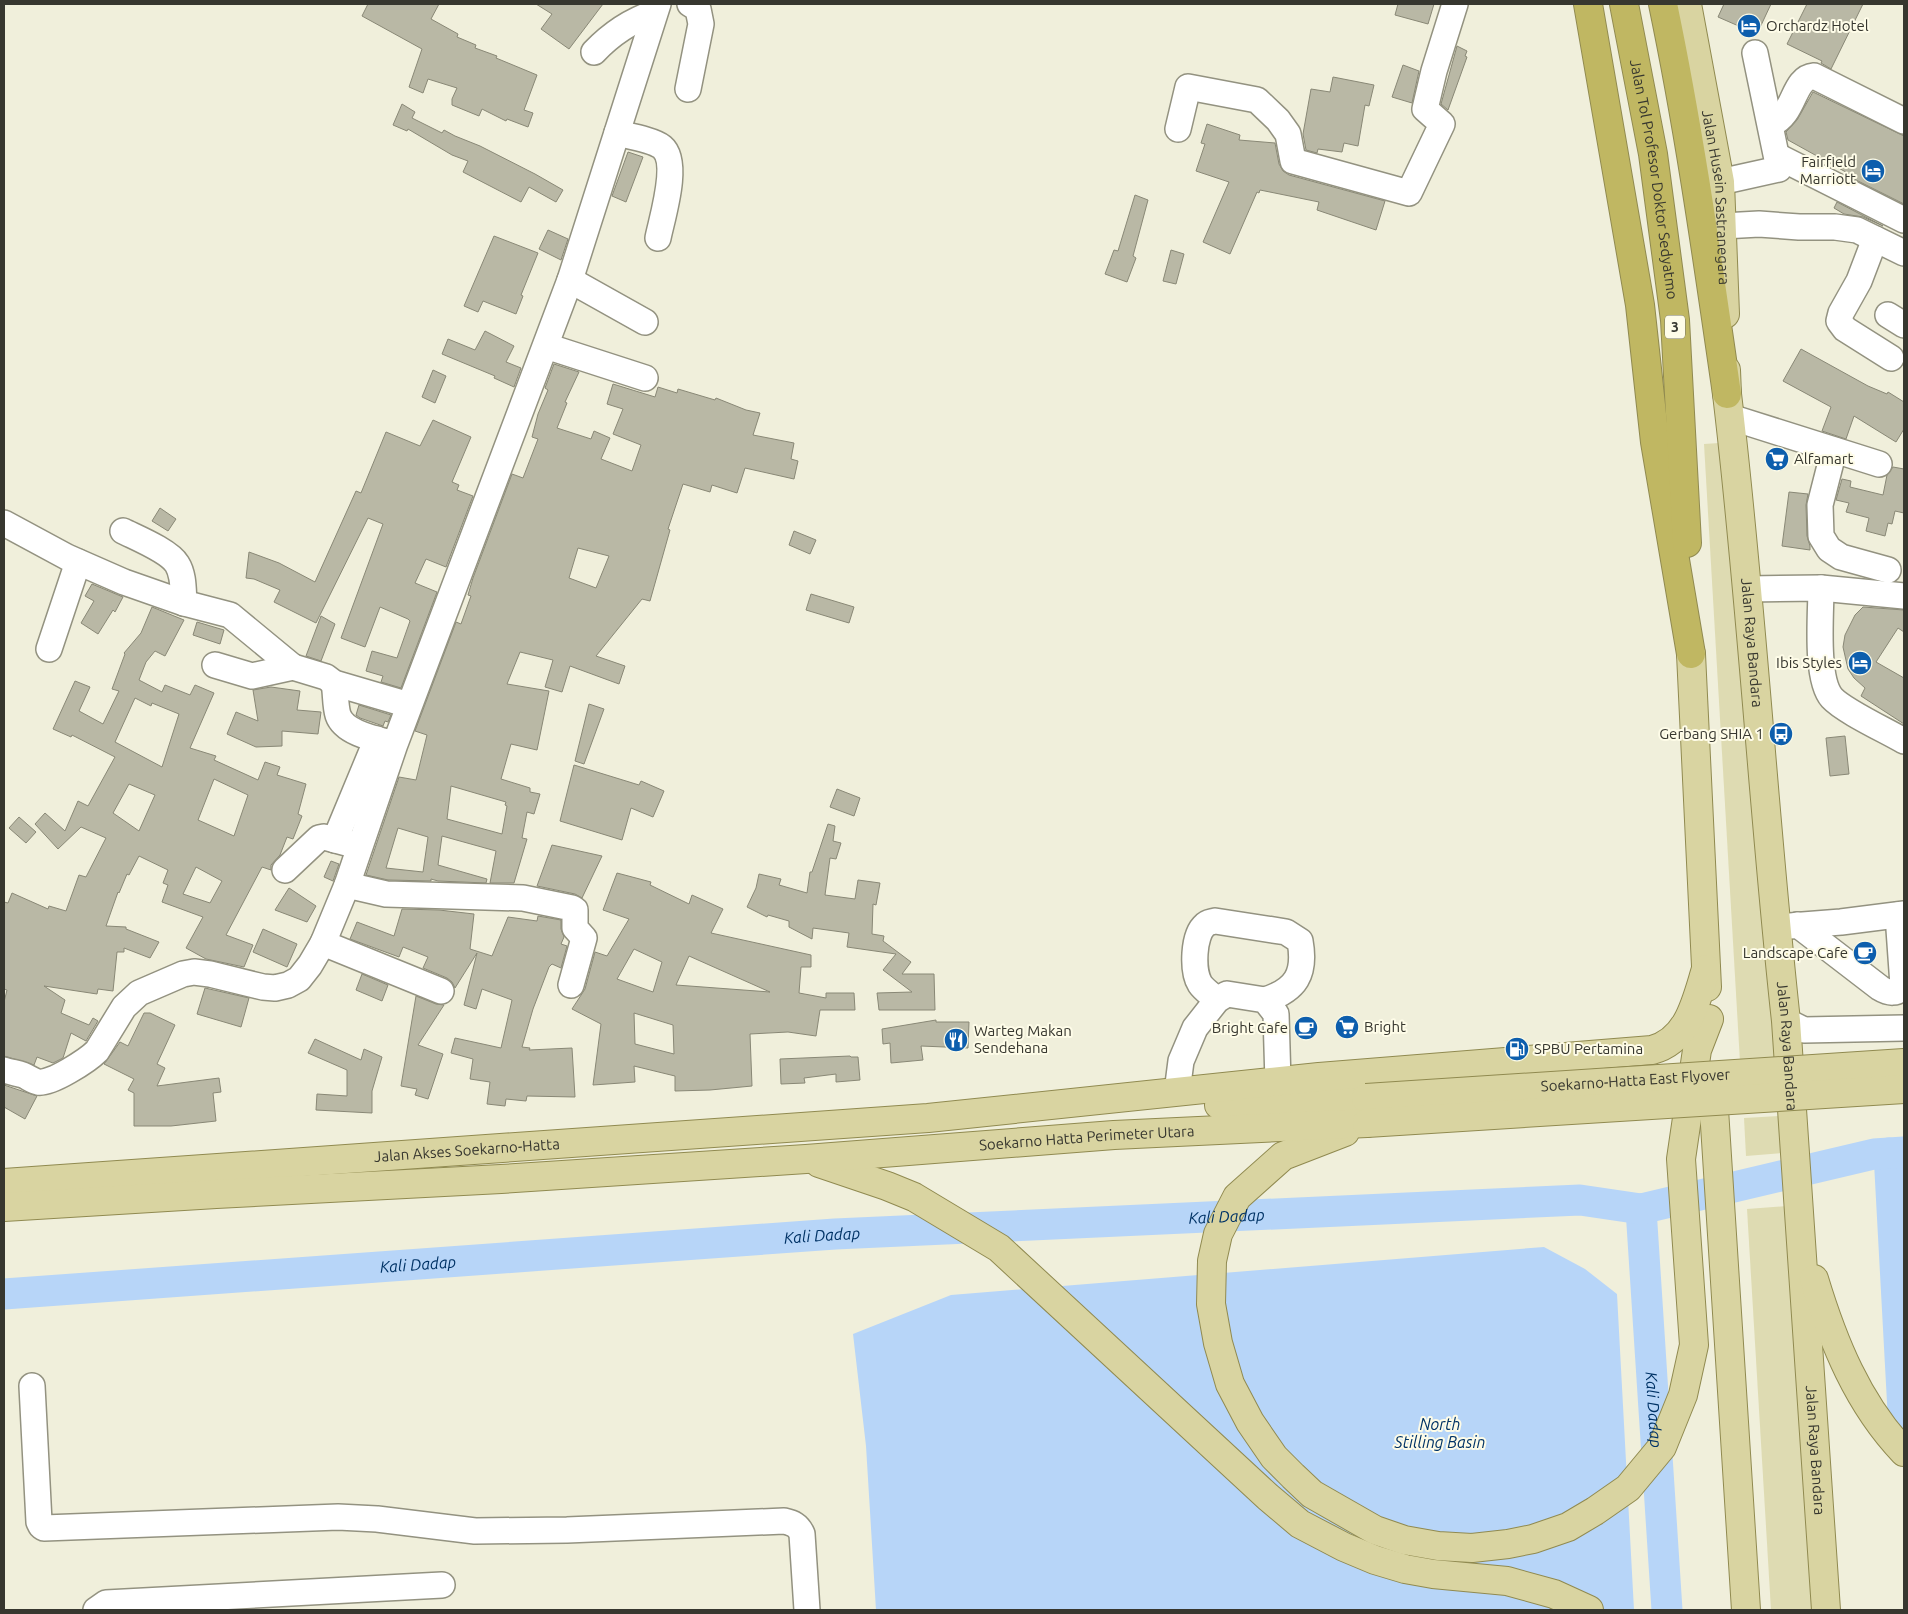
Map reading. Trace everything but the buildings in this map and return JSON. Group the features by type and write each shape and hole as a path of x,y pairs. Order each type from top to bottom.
{"highway":[{"path":"1588,4 1640,305 1655,442 1691,654"},
{"name":"Jalan Tol Profesor Doktor Sedyatmo","path":"1624,4 1654,154 1675,320 1691,654"},
{"path":"1663,4 1677,71 1701,212 1728,405"}],"main road":[{"name":"Jalan Husein Sastranegara","path":"1687,4 1720,182 1728,405"},
{"name":"Jalan Raya Bandara","path":"1728,405 1787,926 1786,1021 1826,1610"},
{"path":"1691,654 1708,1020 1746,1610"},
{"path":"928,1118 1278,1082 1652,1050 1663,1047 1672,1041 1686,1024 1695,1005 1706,969"},
{"path":"1366,1110 1283,1156 1237,1197 1218,1234 1212,1261 1212,1304 1218,1343 1230,1384 1250,1422 1274,1457 1312,1494 1375,1530 1404,1540 1438,1546 1472,1548 1533,1539 1568,1527 1628,1488 1662,1447 1683,1395 1694,1345 1681,1159 1698,1050 1708,1020"},
{"name":"Soekarno-Hatta East Flyover","path":"1366,1110 1904,1062"},
{"name":"Soekarno-Hatta East Flyover","path":"1366,1110 1904,1088"},
{"path":"928,1118 1114,1111 1366,1110"},
{"name":"Soekarno Hatta Perimeter Utara","path":"806,1159 1114,1135 1366,1110"},
{"name":"Jalan Akses Soekarno-Hatta","path":"4,1183 928,1118"},
{"path":"806,1159 914,1197 999,1248 1268,1497 1300,1524 1344,1548 1405,1569 1433,1574 1507,1581 1554,1594 1589,1610"},
{"name":"Jalan Akses Soekarno-Hatta","path":"4,1207 501,1179 806,1159"},
{"path":"1802,1240 1822,1306 1845,1363 1869,1410 1897,1444"}],"street":[{"path":"688,89 701,24 698,9 690,4"},
{"path":"1178,129 1188,88 1257,100 1278,120 1288,134 1293,160 1409,192 1442,124 1425,109 1434,71 1455,4"},
{"path":"594,52 604,41 626,24 656,9"},
{"path":"334,840 386,742 409,705 570,280 656,9"},
{"path":"1755,53 1771,124 1779,171"},
{"path":"1771,124 1785,115 1802,81 1808,76 1814,76 1904,122"},
{"path":"617,133 662,147 670,159 669,183 658,238"},
{"path":"1720,182 1779,171 1904,220"},
{"path":"1723,226 1759,224 1835,227 1857,230 1904,254"},
{"path":"1875,239 1859,281 1840,312 1839,322 1845,329 1891,358"},
{"path":"570,280 645,322"},
{"path":"546,346 645,378"},
{"path":"1728,405 1834,450 1879,464"},
{"path":"1834,450 1820,505 1821,536 1829,549 1841,557 1888,570"},
{"path":"4,523 78,562 124,582 184,603 230,615 293,667 326,677 334,683 409,705"},
{"path":"123,531 169,556 177,563 181,575 184,603"},
{"path":"49,649 78,562"},
{"path":"1821,588 1821,668 1825,685 1832,697 1845,708 1904,742"},
{"path":"1748,589 1821,588 1904,596"},
{"path":"214,664 252,676 293,667"},
{"path":"334,683 340,721 346,727 386,742"},
{"path":"4,1070 38,1082 47,1082 97,1051 124,1007 140,993 183,974 194,972 210,974 263,987 275,988 288,985 299,979 323,943 347,885 360,847 386,742"},
{"path":"285,870 314,840 324,837 360,847"},
{"path":"347,885 386,894 523,898 572,908 574,910 574,928 584,938 571,985"},
{"path":"1901,914 1903,985 1901,990 1886,992 1787,926 1841,922 1901,914"},
{"path":"1177,1092 1181,1061 1194,1028 1217,1000 1228,994 1265,1000 1280,995 1296,982 1303,956 1300,941 1286,932 1215,921 1205,924 1198,934 1195,972 1200,984 1217,1000"},
{"path":"323,943 441,991"},
{"path":"1265,1000 1276,1014 1278,1082"},
{"path":"1786,1021 1804,1030 1904,1028"},
{"path":"32,1386 39,1522 44,1528 338,1517 377,1519 475,1531 567,1530 784,1520 799,1527 802,1534 807,1610"},
{"path":"96,1610 106,1603 442,1585"}],"shaded area":[{"path":"1719,443 1775,1060 1740,1062 1704,444"},
{"path":"1779,1116 1782,1153 1746,1156 1744,1118"},
{"path":"1787,1206 1813,1610 1771,1610 1747,1209"}],"water":[{"name":"North Stilling Basin","path":"1544,1247 1585,1269 1617,1294 1634,1610 876,1610 866,1446 853,1334 951,1295"}],"waterway":[{"name":"Kali Dadap","path":"4,1294 835,1234 1580,1200 1641,1209 1874,1154 1904,1152"},
{"name":"Kali Dadap","path":"1889,1153 1904,1430"},
{"name":"Kali Dadap","path":"1641,1209 1667,1610"}],"place":[{"name":"Orchardz Hotel","path":"1749,26"},
{"name":"Fairfield Marriott","path":"1873,171"},
{"name":"Alfamart","path":"1777,459"},
{"name":"Ibis Styles","path":"1860,663"},
{"name":"Gerbang SHIA 1","path":"1781,734"},
{"name":"Landscape Cafe","path":"1865,953"},
{"name":"Bright","path":"1347,1027"},
{"name":"Bright Cafe","path":"1306,1028"},
{"name":"Warteg Makan Sendehana","path":"956,1040"},
{"name":"SPBU Pertamina","path":"1517,1049"}]}
